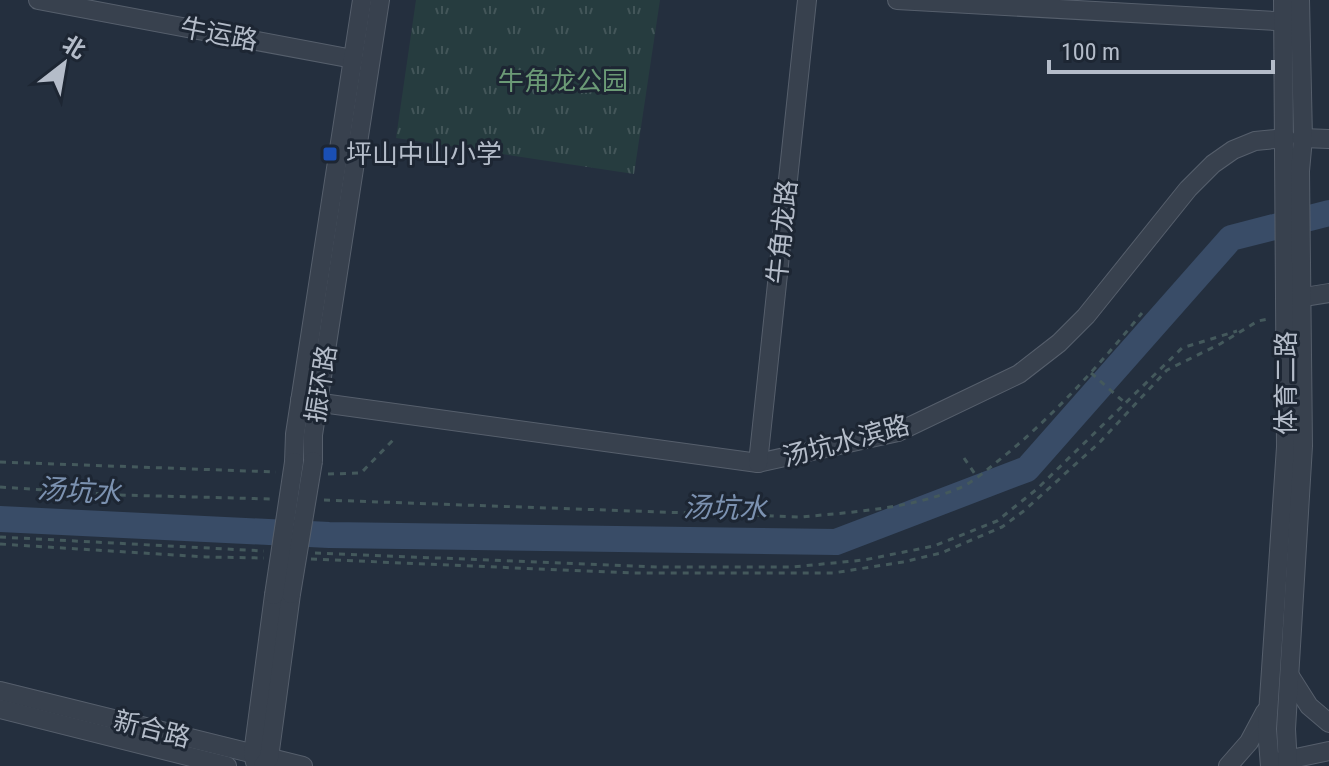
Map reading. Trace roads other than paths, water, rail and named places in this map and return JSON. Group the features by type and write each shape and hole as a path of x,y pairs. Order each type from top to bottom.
{"street":[{"name":"牛运路","path":"38,0 353,59"},
{"name":"振环路","path":"260,761 304,467 309,401 362,0"},
{"name":"振环路","path":"309,401 380,0"},
{"name":"牛角龙路","path":"758,463 807,0"},
{"path":"897,0 1292,22"},
{"name":"体育二路","path":"1283,0 1292,22"},
{"name":"体育二路","path":"1275,764 1267,729 1286,447 1288,305 1293,242 1292,22 1300,0"},
{"name":"汤坑水滨路","path":"309,401 758,463 898,432 1019,374 1059,343 1086,316 1188,189 1213,164 1233,150 1255,141 1329,139"},
{"path":"1288,305 1329,293"},
{"name":"体育二路","path":"1275,764 1286,729 1301,491 1304,378 1288,305"},
{"path":"1290,676 1309,706 1329,723"},
{"name":"新合路","path":"0,691 260,761 303,766"},
{"path":"1228,766 1249,742 1265,712 1270,694"},
{"name":"新合路","path":"0,709 227,766"},
{"path":"1275,764 1329,751"}],"waterway":[{"name":"汤坑水","path":"0,519 329,535 836,542 1027,469 1231,238 1329,213"}],"place":[{"name":"坪山中山小学","path":"330,154"}],"park label":[{"name":"牛角龙公园","path":"563,81"}]}
